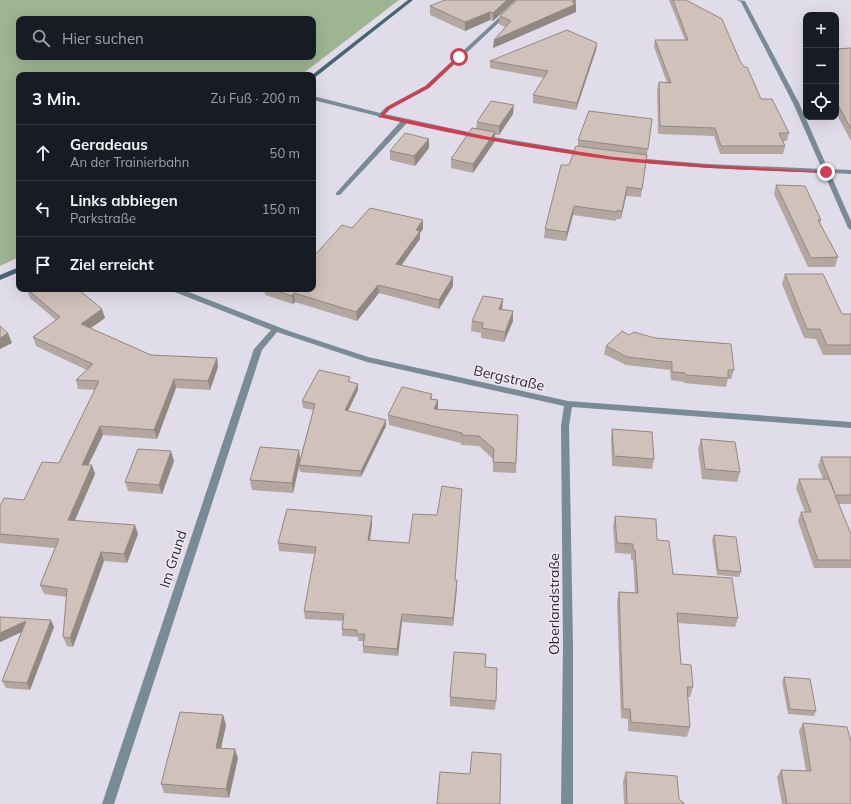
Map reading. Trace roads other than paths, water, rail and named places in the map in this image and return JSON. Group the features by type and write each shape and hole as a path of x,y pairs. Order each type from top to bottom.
{"main road":[{"path":"316,75 411,0"},
{"path":"0,278 16,270"}],"street":[{"path":"380,116 388,108 427,87 521,0"},
{"path":"742,0 796,103 851,228"},
{"path":"316,99 404,122 504,141 592,155"},
{"path":"338,194 404,122"},
{"path":"627,160 708,166 851,172"},
{"name":"Bergstraße","path":"183,292 276,329 367,359 568,404 851,425"},
{"name":"Im Grund","path":"108,804 258,349 276,329"},
{"name":"Oberlandstraße","path":"567,804 568,645 565,426 568,404"}]}
